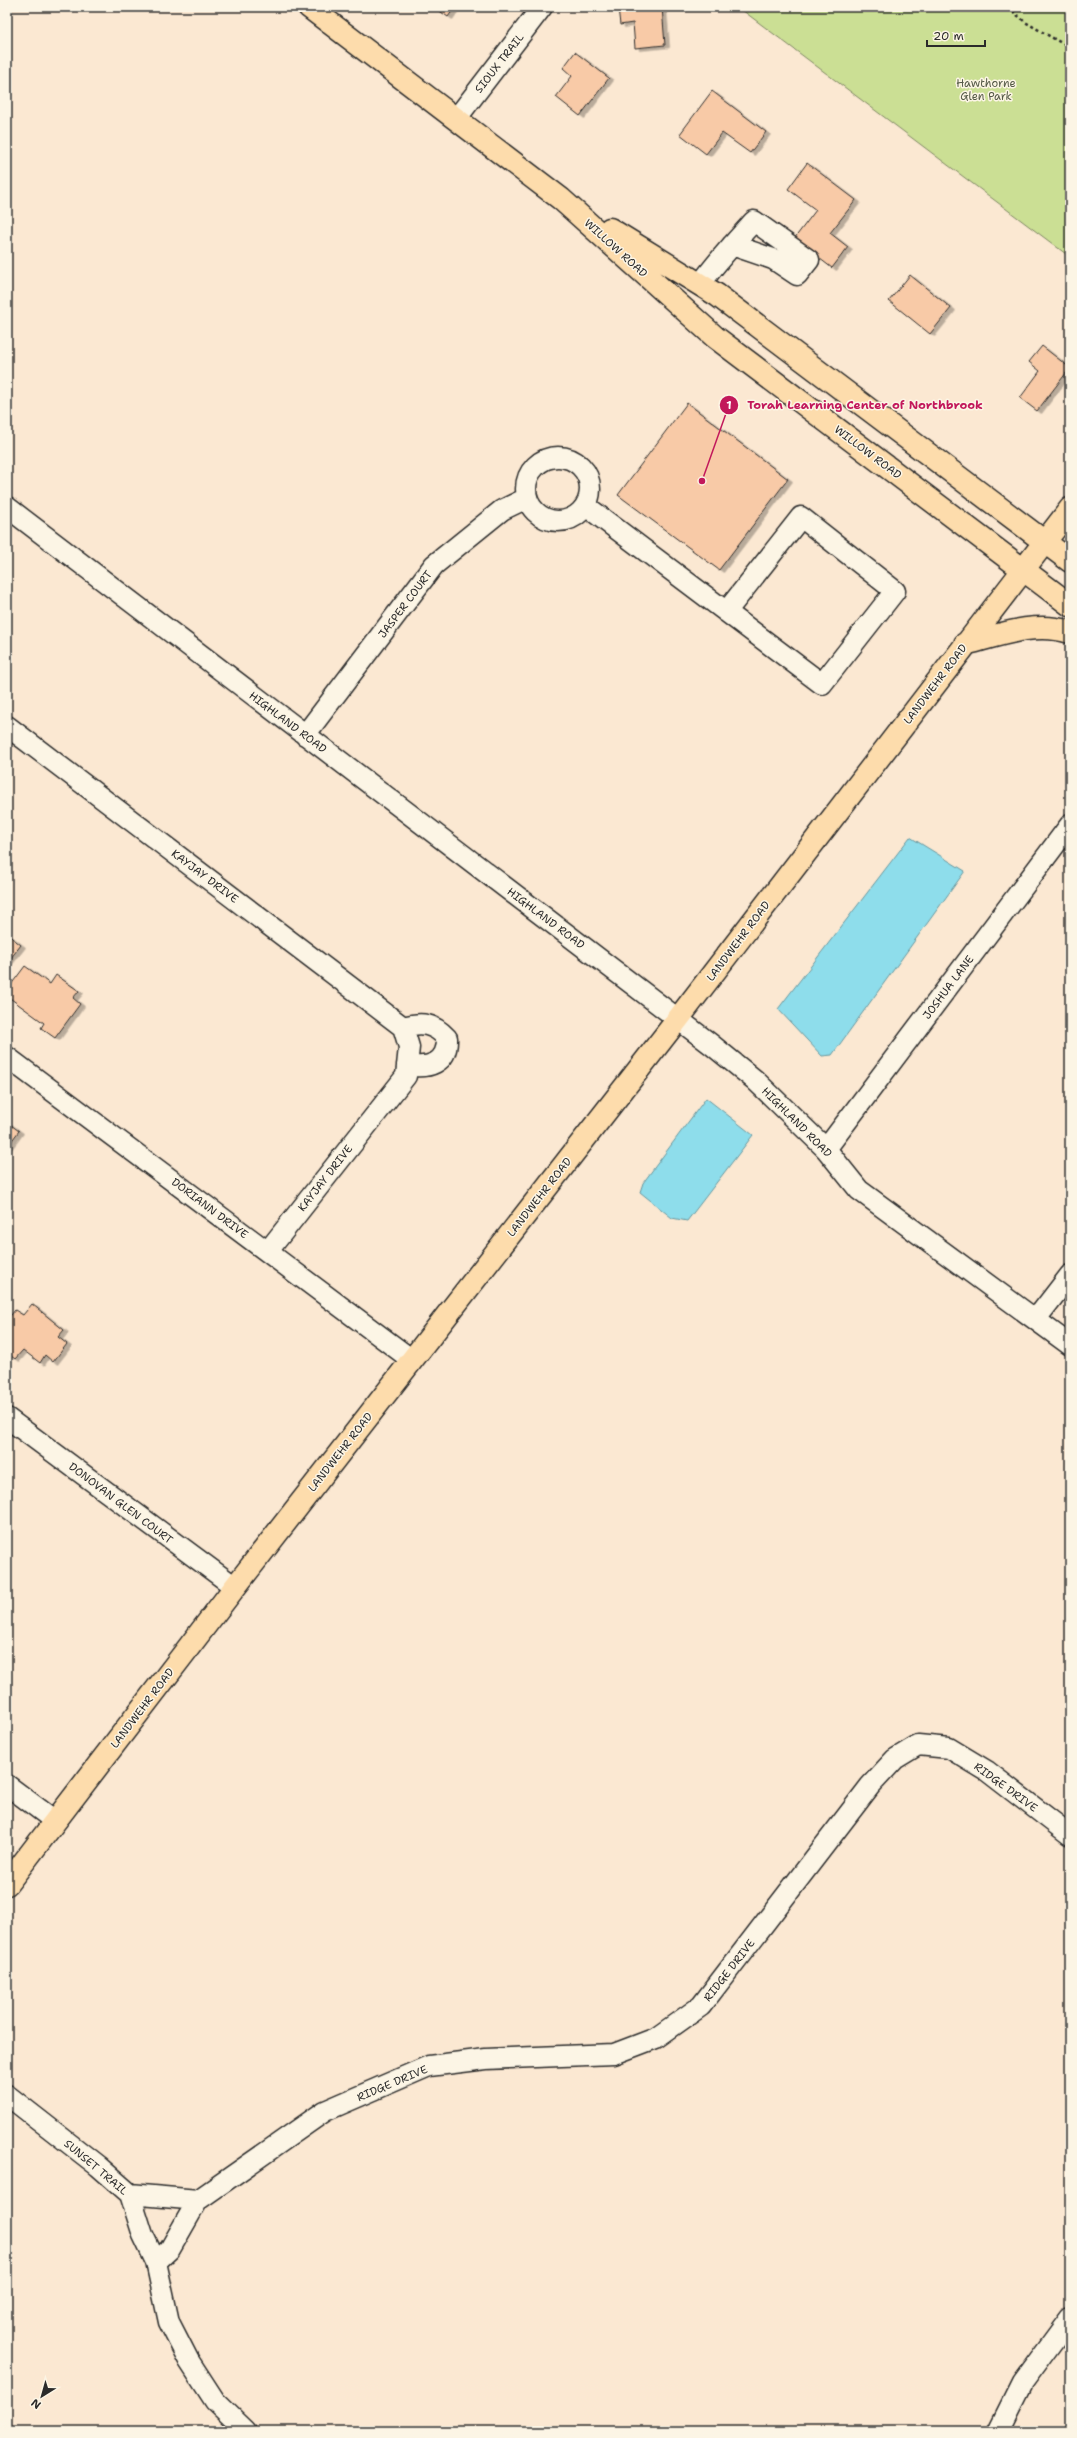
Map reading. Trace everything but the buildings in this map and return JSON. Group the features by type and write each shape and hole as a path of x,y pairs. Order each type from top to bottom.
{"main road":[{"name":"WILLOW ROAD","path":"309,7 561,199 715,338 1070,605"},
{"name":"WILLOW ROAD","path":"561,199 700,285 1070,561"},
{"name":"LANDWEHR ROAD","path":"7,1884 235,1587 678,1019 1070,509"},
{"path":"965,644 1024,628 1062,629 1070,632"}],"street":[{"name":"SIOUX TRAIL","path":"456,119 542,7"},
{"path":"700,285 732,245"},
{"path":"562,457 577,464 587,475 590,486 586,506 572,518 554,522 537,514 527,498 528,477 533,468 542,461 562,457"},
{"name":"JASPER COURT","path":"305,734 434,565 502,510 527,498"},
{"path":"586,506 726,612 822,684 895,591 801,518 726,612"},
{"name":"HIGHLAND ROAD","path":"7,507 678,1019 755,1080 826,1149 859,1190 1070,1345"},
{"name":"KAYJAY DRIVE","path":"7,726 403,1027 409,1047 406,1076 268,1251"},
{"name":"JOSHUA LANE","path":"826,1149 1070,825"},
{"path":"403,1027 419,1023 430,1024 447,1038 447,1045 443,1057 433,1064 423,1068 407,1066"},
{"name":"DORIANN DRIVE","path":"7,1057 412,1360"},
{"path":"1036,1319 1070,1275"},
{"name":"DONOVAN GLEN COURT","path":"7,1418 235,1587"},
{"name":"RIDGE DRIVE","path":"198,2200 324,2111 429,2066 486,2059 614,2054 656,2038 701,2006 870,1786 895,1759 918,1745 948,1748 987,1771 1070,1835"},
{"path":"7,1785 56,1821"},
{"name":"SUNSET TRAIL","path":"7,2096 98,2166 130,2194 144,2235 156,2262 169,2322 189,2361 215,2401 246,2431"},
{"path":"130,2194 198,2200 170,2249 156,2262"},
{"path":"998,2431 1022,2383 1070,2318"}],"path":[{"path":"1008,7 1025,22 1070,48"}],"green space":[{"name":"Hawthorne Glen Park","path":"738,7 1070,7 1070,257"}],"water":[{"path":"910,837 965,871 832,1055 822,1056 778,1009"},
{"path":"706,1098 753,1135 687,1221 672,1218 640,1192 643,1183"}],"place":[{"name":"Torah Learning Center of Northbrook","path":"702,481"}]}
